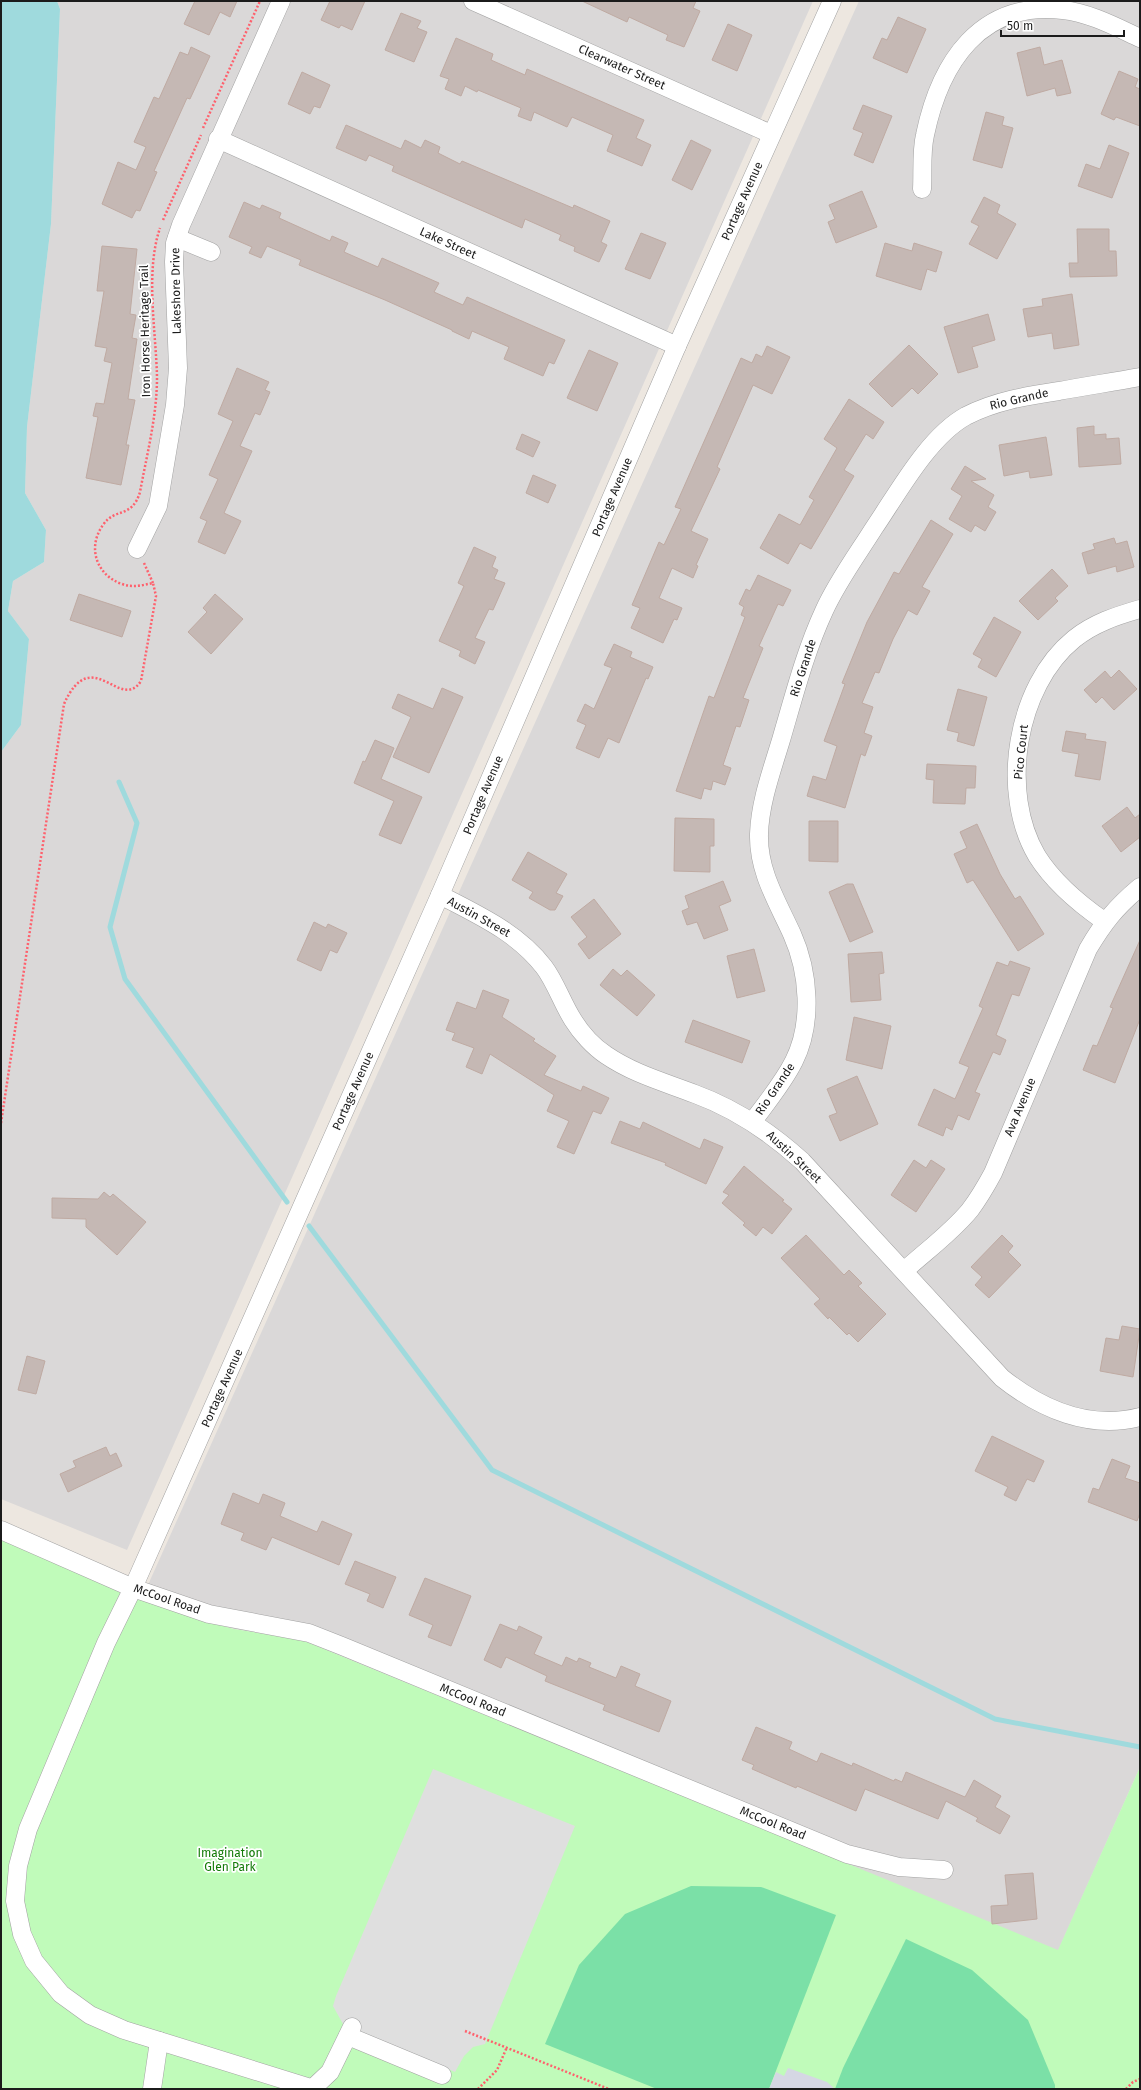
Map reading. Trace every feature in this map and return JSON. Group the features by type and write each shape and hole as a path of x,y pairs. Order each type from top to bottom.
{"street":[{"name":"Lakeshore Drive","path":"136,549 158,506 175,405 178,368 174,262 180,225 280,1"},
{"name":"Clearwater Street","path":"473,1 771,134"},
{"name":"Portage Avenue","path":"314,2089 124,2030 90,2015 61,1994 34,1961 22,1934 15,1901 18,1866 28,1829 106,1643 133,1588 440,895 677,346 832,1"},
{"path":"922,189 925,136 944,76 963,45 984,26 1007,15 1034,9 1064,10 1092,17 1140,38"},
{"name":"Lake Street","path":"218,139 677,346"},
{"path":"177,238 211,252"},
{"name":"Rio Grande","path":"753,1121 783,1080 795,1059 802,1038 806,1010 806,984 800,958 792,935 774,901 762,865 759,835 762,806 766,791 808,649 824,609 847,568 919,460 940,437 963,417 989,405 1016,398 1140,377"},
{"name":"Pico Court","path":"1104,921 1082,906 1054,879 1037,856 1021,816 1017,792 1019,747 1023,724 1029,704 1040,681 1053,661 1073,640 1091,627 1113,617 1140,609"},
{"name":"Ava Avenue","path":"904,1270 951,1229 970,1210 983,1192 993,1173 1088,949 1104,921 1122,902 1140,887"},
{"name":"Austin Street","path":"440,895 513,935 528,949 544,968 559,992 573,1021 605,1054 626,1068 715,1102 753,1121 780,1141 802,1161 1002,1378 1018,1391 1037,1403 1061,1413 1087,1420 1130,1420 1140,1417"},
{"name":"McCool Road","path":"1,1530 133,1588 209,1614 309,1633 847,1854 899,1867 944,1870"},
{"path":"314,2089 330,2072 350,2032 442,2077"},
{"path":"152,2089 159,2041"}],"path":[{"name":"Iron Horse Heritage Trail","path":"1,1123 64,704 69,692 77,682 89,676 130,691 137,688 142,681 156,596 153,583 137,586 124,585 111,579 100,568 94,554 95,538 104,523 115,515 134,506 140,492 156,404 157,378 153,264 155,244 164,216 260,1"},
{"path":"465,2030 609,2089"},
{"path":"478,2089 497,2070 507,2047"},
{"path":"1126,2089 1133,2082 1140,2079"}],"shaded area":[{"path":"57,1 813,1 127,1550 1,1499 1,752 21,725 29,639 8,611 13,581 44,562 46,530 25,493 27,427 51,224 60,9"},
{"path":"859,1 1140,1 1140,1767 1058,1951 302,1640 234,1629 212,1623 143,1596"},
{"path":"433,1769 575,1826 485,2044 473,2047 464,2056 455,2072 343,2024 333,2006"},
{"path":"788,2068 827,2082 835,2089 769,2089 776,2072 784,2076"}],"green space":[{"name":"Imagination Glen Park","path":"1,1537 212,1623 234,1629 302,1640 1058,1950 1140,1767 1140,2089 1,2089"},
{"path":"691,1886 761,1887 836,1915 769,2089 657,2089 545,2044 579,1965 625,1914"},
{"path":"906,1939 972,1970 1028,2020 1055,2085 1055,2089 835,2089 843,2068"}],"water":[{"path":"1,1 57,1 60,9 51,224 27,427 25,493 46,530 44,562 13,581 8,611 29,639 21,725 1,752"}],"building":[{"path":"195,1 237,1 230,17 220,12 209,35 184,24"},
{"path":"330,1 365,1 352,30 341,25 339,28 321,20"},
{"path":"582,1 696,1 693,8 700,11 684,47 666,40 668,35 629,17 627,22"},
{"path":"401,13 421,21 417,28 427,32 414,62 385,50"},
{"path":"898,17 926,29 907,73 873,58 882,38 887,40"},
{"path":"728,24 752,35 737,71 712,60"},
{"path":"456,38 493,54 491,60 525,75 527,69 644,120 636,138 651,145 642,166 607,151 613,135 572,117 567,127 534,112 531,121 518,116 521,108 478,90 477,92 465,86 461,96 445,89 449,79 440,76"},
{"path":"191,47 210,56 190,99 187,98 154,171 157,172 140,211 136,210 132,218 102,204 118,162 136,170 146,147 134,142 154,97 159,99 180,52 188,55"},
{"path":"1040,47 1044,65 1062,60 1071,93 1057,96 1055,88 1027,96 1017,53"},
{"path":"1119,71 1138,79 1135,87 1140,89 1140,126 1116,117 1114,120 1101,114"},
{"path":"302,72 330,85 320,108 314,106 310,114 288,104"},
{"path":"863,105 892,116 873,163 854,155 863,133 853,129"},
{"path":"986,112 1004,117 1002,125 1013,128 1002,168 973,160"},
{"path":"346,125 401,149 405,140 421,148 425,140 440,147 438,153 460,164 462,161 573,208 574,205 610,221 601,242 607,245 599,262 574,251 575,247 559,240 561,235 525,219 522,228 392,171 394,166 369,155 366,161 336,148"},
{"path":"691,140 711,150 692,190 672,180"},
{"path":"1109,145 1129,153 1112,198 1078,186 1086,164 1100,169"},
{"path":"862,191 877,227 836,243 828,222 835,219 829,205"},
{"path":"984,197 1000,205 997,213 1016,224 997,259 969,244 979,226 971,222"},
{"path":"244,202 260,209 262,205 281,213 279,218 330,241 332,236 348,243 344,252 378,267 382,258 439,283 434,292 463,305 467,297 565,340 554,364 549,362 543,376 504,359 509,347 472,331 469,339 385,300 299,265 301,260 267,246 261,258 249,253 252,247 229,237"},
{"path":"1077,229 1109,229 1109,251 1116,251 1117,276 1070,277 1069,263 1078,263"},
{"path":"641,233 666,243 650,279 625,269"},
{"path":"885,243 912,251 914,243 942,252 936,272 927,269 921,290 876,276"},
{"path":"102,246 137,249 130,314 136,315 132,338 137,339 128,399 135,400 126,445 129,445 121,485 86,478 98,417 93,416 96,403 104,404 112,363 104,361 107,348 95,346 104,291 97,291"},
{"path":"1072,294 1079,345 1054,349 1052,333 1028,337 1023,309 1043,306 1042,299"},
{"path":"988,314 995,340 972,347 978,367 958,373 944,327"},
{"path":"909,345 938,374 918,394 912,388 892,407 869,384"},
{"path":"767,346 790,357 772,394 753,385 717,467 720,469 691,531 708,539 696,565 698,566 693,578 672,568 659,598 682,608 677,620 674,619 663,643 631,628 640,608 632,605 659,542 664,545 681,509 675,507 741,358 752,363 756,354 762,357"},
{"path":"589,350 618,363 597,411 567,398"},
{"path":"237,368 269,382 265,390 270,392 260,415 255,413 240,446 252,451 224,513 241,521 225,554 198,542 207,521 200,518 218,479 209,475 233,421 218,414"},
{"path":"849,399 884,422 873,439 866,434 844,470 854,476 811,549 800,543 788,564 760,548 779,514 800,525 814,500 809,497 837,448 824,439"},
{"path":"1094,426 1094,435 1106,434 1106,439 1119,438 1121,464 1079,467 1077,428"},
{"path":"522,434 540,442 533,457 516,449"},
{"path":"1046,437 1052,475 1030,478 1029,471 1004,476 999,445"},
{"path":"965,466 986,479 971,481 994,495 988,507 996,512 985,531 975,525 971,532 949,519 962,496 951,489"},
{"path":"533,475 556,485 548,503 526,493"},
{"path":"931,520 953,534 922,587 930,591 917,615 908,610 893,639 879,673 875,672 862,703 873,707 864,733 872,736 865,756 861,754 845,808 807,796 813,776 826,780 837,746 824,741 845,684 842,683 867,622 894,572 899,574"},
{"path":"1114,538 1116,544 1127,541 1134,567 1117,572 1116,566 1088,574 1082,553 1095,549 1093,544"},
{"path":"474,547 496,557 492,567 498,570 494,579 505,583 493,610 489,609 475,638 485,642 475,664 459,656 461,651 439,641 464,586 458,583"},
{"path":"1052,569 1068,586 1055,598 1058,601 1038,620 1019,601"},
{"path":"758,575 791,590 783,606 778,604 759,646 763,648 743,698 749,700 740,727 736,726 723,765 731,768 725,785 713,781 711,790 704,788 701,799 676,791 709,696 714,698 745,617 741,615 744,607 739,604 746,589 750,591"},
{"path":"79,594 131,611 122,637 70,620"},
{"path":"215,594 243,619 211,654 188,632 207,612 203,608"},
{"path":"994,617 1021,632 996,677 978,667 982,659 973,654"},
{"path":"614,644 632,652 630,657 653,667 648,679 646,678 619,743 608,738 599,758 576,748 586,725 577,721 585,704 594,709 612,668 604,665"},
{"path":"1119,670 1137,689 1114,710 1102,697 1096,703 1084,690 1105,671 1111,678"},
{"path":"442,688 463,697 429,773 393,757 411,717 392,708 398,694 433,709"},
{"path":"958,689 987,697 974,746 957,741 959,733 947,730"},
{"path":"1066,731 1086,734 1085,739 1106,742 1100,780 1075,776 1079,754 1062,751"},
{"path":"375,740 394,748 381,779 422,797 401,844 379,835 394,801 354,783 363,761 365,762"},
{"path":"927,764 976,766 975,788 966,788 965,804 933,803 934,780 926,779"},
{"path":"1127,807 1135,818 1140,814 1140,837 1121,852 1102,826"},
{"path":"675,818 714,819 714,846 710,846 710,872 674,871"},
{"path":"809,821 838,821 838,862 809,861"},
{"path":"977,824 1000,874 1015,899 1020,896 1044,934 1018,951 973,880 967,883 954,854 967,848 960,832"},
{"path":"528,852 567,874 556,893 563,896 555,910 550,910 529,898 533,892 512,880"},
{"path":"723,881 731,901 719,906 728,930 704,939 697,922 687,925 682,911 689,908 685,896"},
{"path":"847,884 853,884 873,932 850,942 829,892"},
{"path":"594,899 621,934 589,959 578,944 587,937 571,917"},
{"path":"314,922 326,928 328,924 347,933 337,953 330,950 321,971 297,960"},
{"path":"1140,940 1140,1019 1115,1083 1083,1070 1093,1045 1097,1046 1113,1008 1110,1007"},
{"path":"754,949 765,991 737,998 727,956"},
{"path":"882,952 884,973 879,974 881,1000 851,1002 848,954"},
{"path":"1010,961 1030,968 1019,996 1012,994 996,1035 1006,1040 1000,1055 993,1052 975,1092 980,1094 969,1120 958,1115 952,1130 946,1127 943,1136 918,1125 934,1089 955,1099 969,1067 959,1063 983,1008 979,1006 997,962 1008,966"},
{"path":"613,969 621,976 627,970 655,995 637,1016 600,985"},
{"path":"483,990 509,1000 502,1017 535,1039 533,1041 556,1056 544,1075 581,1091 583,1086 609,1098 601,1114 593,1111 574,1154 557,1147 569,1121 547,1111 554,1095 490,1054 482,1074 466,1067 474,1048 452,1040 455,1033 446,1030 457,1002 476,1009"},
{"path":"854,1017 891,1026 882,1069 846,1060"},
{"path":"693,1020 750,1041 742,1063 685,1042"},
{"path":"857,1076 878,1124 840,1141 829,1116 837,1113 827,1089"},
{"path":"620,1121 640,1129 643,1122 700,1149 704,1139 723,1147 706,1184 665,1165 666,1163 611,1143"},
{"path":"914,1160 926,1168 931,1160 945,1169 916,1212 891,1195"},
{"path":"744,1166 784,1200 782,1201 792,1209 772,1234 763,1227 756,1236 743,1225 745,1223 722,1203 729,1195 723,1192"},
{"path":"104,1192 110,1197 113,1194 146,1222 117,1255 86,1227 86,1219 52,1218 52,1198 98,1199"},
{"path":"806,1235 844,1275 849,1270 862,1283 858,1286 886,1314 858,1342 849,1333 847,1335 829,1317 828,1319 814,1304 820,1299 781,1258"},
{"path":"1002,1235 1013,1246 1008,1252 1021,1265 989,1298 975,1285 982,1277 971,1267"},
{"path":"1122,1326 1140,1329 1133,1377 1100,1371 1106,1338 1119,1340"},
{"path":"27,1356 45,1361 36,1394 18,1390"},
{"path":"992,1436 1044,1461 1034,1482 1027,1479 1016,1501 1004,1495 1008,1487 975,1471"},
{"path":"106,1447 110,1456 116,1453 122,1466 68,1492 60,1474 76,1467 73,1461"},
{"path":"1112,1459 1130,1466 1125,1478 1140,1483 1140,1513 1137,1521 1088,1502 1093,1488 1099,1490"},
{"path":"233,1493 259,1504 263,1494 285,1503 280,1516 317,1532 322,1521 352,1534 339,1565 272,1537 266,1550 241,1540 244,1533 221,1524"},
{"path":"355,1561 396,1577 383,1608 367,1601 370,1594 345,1584"},
{"path":"425,1578 471,1596 451,1646 428,1637 433,1625 409,1615"},
{"path":"500,1624 517,1631 519,1626 542,1637 534,1654 562,1666 566,1657 577,1662 579,1658 591,1663 589,1667 616,1678 621,1666 640,1674 635,1686 671,1701 659,1732 603,1710 605,1705 545,1681 547,1676 506,1657 501,1668 484,1660"},
{"path":"756,1727 792,1742 789,1749 817,1762 821,1753 852,1766 853,1763 894,1781 895,1779 902,1782 906,1772 965,1797 974,1780 1001,1796 995,1807 1010,1816 1000,1834 976,1821 978,1818 946,1801 938,1819 865,1789 856,1811 752,1769 754,1765 742,1760"},
{"path":"1033,1873 1037,1919 992,1924 991,1906 1008,1905 1005,1875"}],"waterway":[{"path":"119,782 137,823 110,927 125,979 287,1202"},
{"path":"309,1226 492,1470 995,1719 1140,1747"}]}
